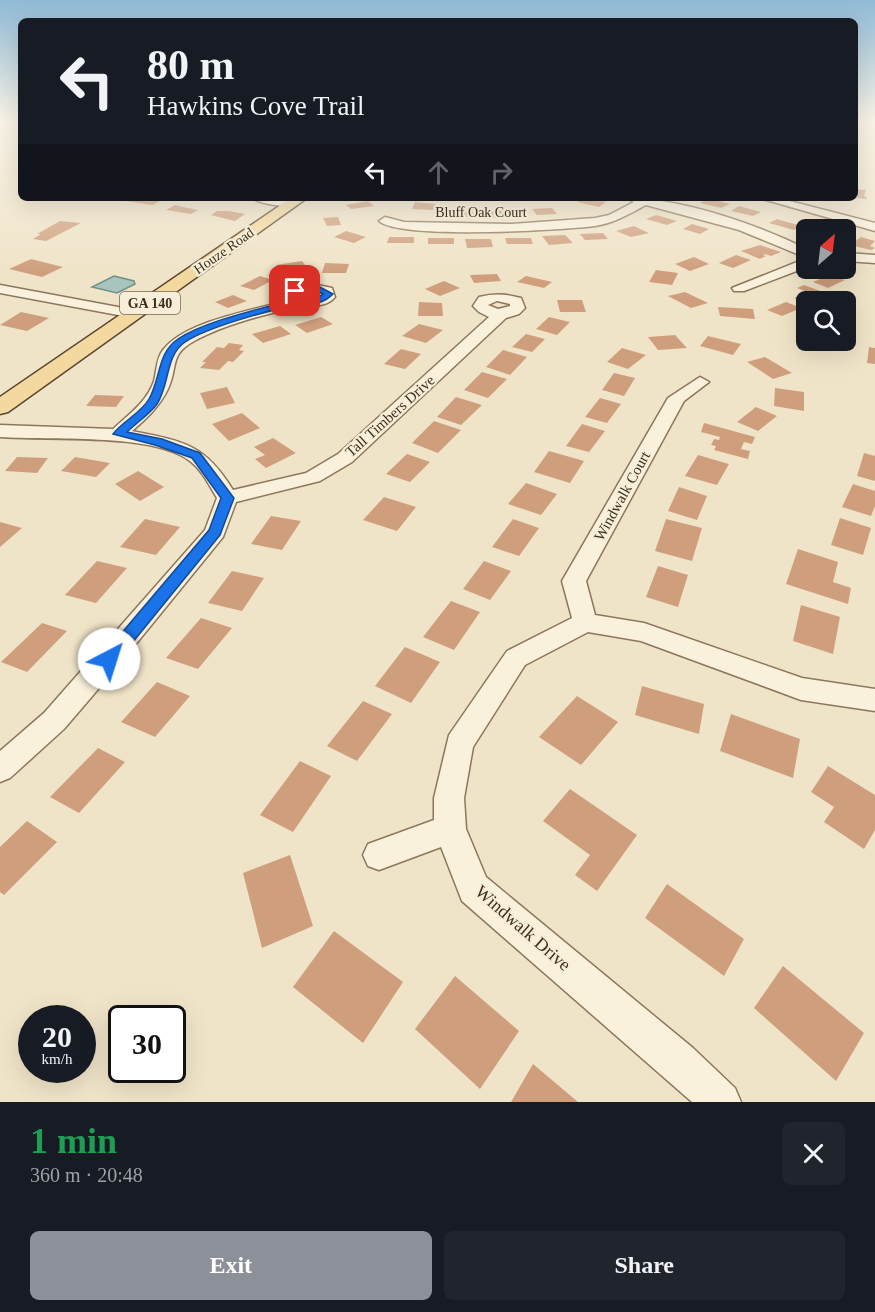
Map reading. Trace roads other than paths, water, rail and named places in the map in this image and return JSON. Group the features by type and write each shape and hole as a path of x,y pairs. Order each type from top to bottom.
{"main road":[{"name":"Houze Road","path":"0,407 296,201"}],"street":[{"name":"Bluff Oak Court","path":"386,220 404,226 436,228 512,228 595,222 613,218 644,201"},
{"path":"644,201 760,233 796,249"},
{"path":"776,201 875,227"},
{"path":"856,258 875,259"},
{"path":"739,288 796,266"},
{"path":"0,290 134,314"},
{"path":"118,434 152,403 163,381 166,358 181,341 212,328 297,302"},
{"name":"Tall Timbers Drive","path":"227,498 313,477 345,458 502,314"},
{"name":"Windwalk Court","path":"585,622 574,581 677,398 700,382"},
{"path":"0,431 118,434 158,442 196,456 227,498 215,532 124,641 54,722 0,769"},
{"path":"585,622 644,632 801,689 875,700"},
{"name":"Windwalk Drive","path":"585,622 516,658 459,744 449,798 450,830 474,889 679,1062 721,1102"},
{"path":"379,855 450,830"}],"water":[{"path":"114,276 134,281 135,284 117,293 92,287"}]}
